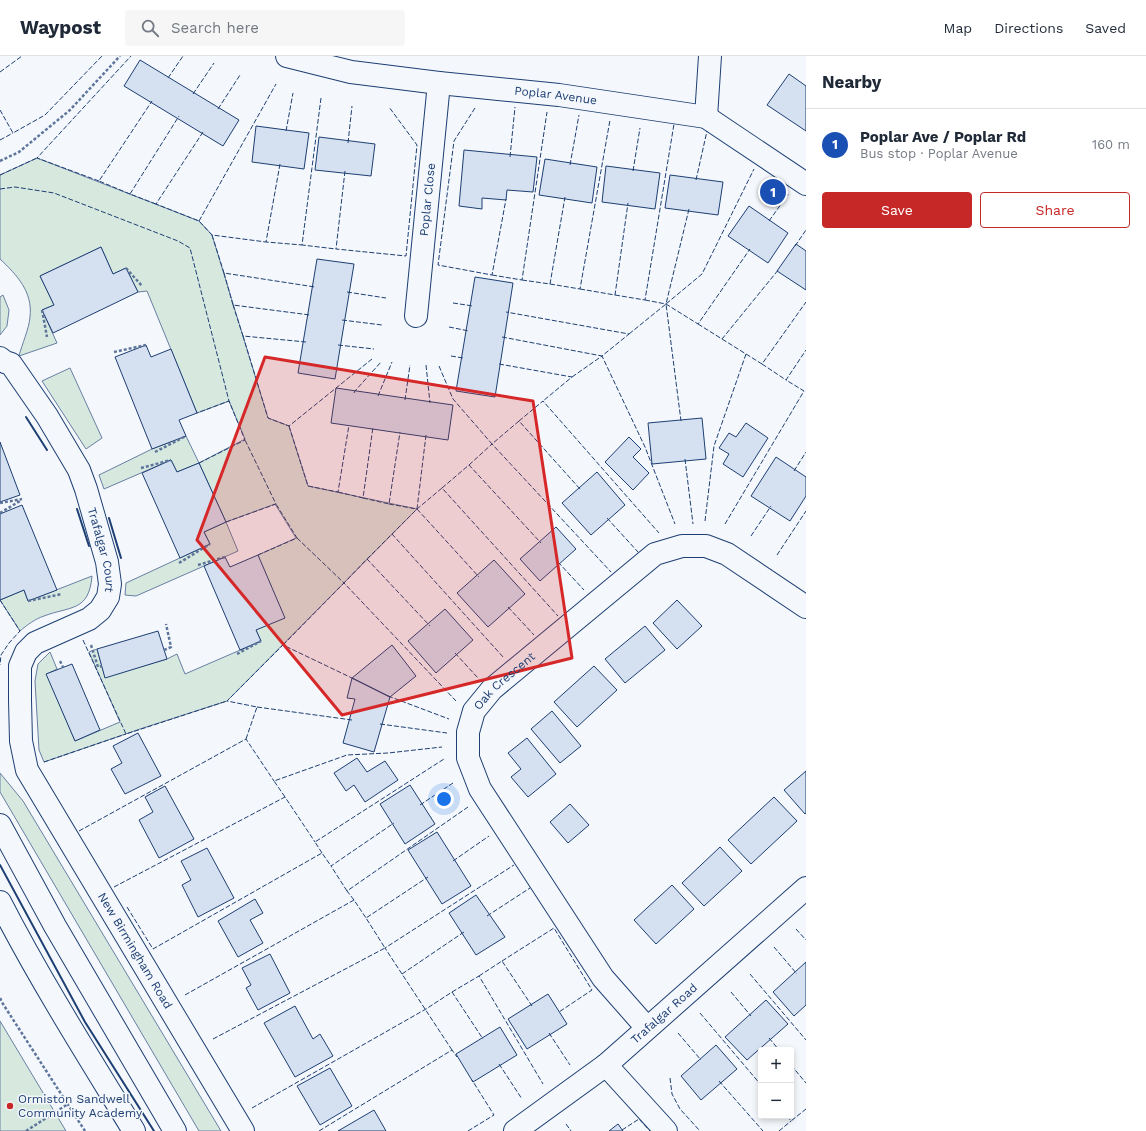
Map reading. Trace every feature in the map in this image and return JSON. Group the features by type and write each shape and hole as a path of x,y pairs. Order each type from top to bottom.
{"main road":[{"name":"Poplar Avenue","path":"287,56 351,72 559,95 706,117 806,184"},
{"path":"706,117 710,56"},
{"name":"Poplar Close","path":"416,316 440,83"},
{"name":"Trafalgar Court","path":"0,358 11,364 48,416 79,470 107,562 110,584 108,597 100,610 89,619 35,643 26,652 20,666 20,700 21,740 27,770"},
{"name":"Oak Crescent","path":"647,1028 603,978 480,788 468,758 468,732 474,711 492,689 655,554 682,546 706,546 727,554 806,607"},
{"name":"New Birmingham Road","path":"27,770 243,1131"},
{"path":"0,825 55,926 175,1131"},
{"name":"Trafalgar Road","path":"515,1131 606,1065 806,888"},
{"path":"0,902 86,1052 134,1131"},
{"path":"606,1065 666,1131"}],"path":[{"path":"0,161 19,152 70,110 120,56"},
{"path":"126,268 142,286"},
{"path":"42,310 47,337"},
{"path":"114,352 146,345"},
{"path":"155,452 186,436"},
{"path":"141,468 171,460"},
{"path":"0,504 21,500 0,513"},
{"path":"180,563 210,544"},
{"path":"198,565 225,557"},
{"path":"28,601 62,594"},
{"path":"164,650 171,647 166,624"},
{"path":"237,654 261,641"},
{"path":"91,645 98,667 102,666"},
{"path":"0,998 85,1131"},
{"path":"26,1131 68,1104"}],"highlighted area":[{"path":"265,357 533,401 572,658 342,715 197,540"}],"shaded area":[{"path":"37,158 199,221 212,235 268,418 289,426 308,486 417,509 227,701 44,762 39,750 35,681 38,664 50,652 57,669 47,674 75,741 120,722 89,652 97,649 105,677 167,659 177,654 185,674 261,641 256,630 258,555 296,538 275,504 226,522 199,463 245,439 229,401 197,413 147,291 138,292 126,268 113,274 101,247 40,276 54,305 42,310 57,343 19,356 28,326 30,308 26,292 18,278 0,259 0,175"},
{"path":"3,295 9,310 7,326 0,335 0,297"},
{"path":"70,368 102,438 86,449 42,381"},
{"path":"186,436 199,463 177,472 171,460 104,489 99,475 152,449"},
{"path":"226,522 238,551 136,596 125,595 126,583 210,544 204,532"},
{"path":"92,576 87,596 77,606 37,619 20,631 0,600 24,590 28,601"},
{"path":"0,773 23,801 221,1131 199,1131 0,792"},
{"path":"0,1021 66,1131 0,1131"}],"building":[{"path":"140,60 239,120 223,146 124,86"},
{"path":"789,74 806,86 806,131 767,105"},
{"path":"256,126 309,133 304,169 252,162"},
{"path":"319,137 375,144 371,176 315,170"},
{"path":"464,150 537,157 533,192 507,190 506,200 482,198 482,209 459,206"},
{"path":"545,159 597,167 592,203 539,195"},
{"path":"606,166 660,173 655,209 602,202"},
{"path":"670,175 723,182 718,215 665,208"},
{"path":"749,206 788,233 768,263 728,236"},
{"path":"796,244 806,251 806,290 777,271"},
{"path":"101,247 113,274 126,268 138,292 53,333 42,310 54,305 40,276"},
{"path":"317,259 354,264 335,379 298,373"},
{"path":"475,277 513,283 495,397 456,391"},
{"path":"146,345 151,357 171,349 197,413 179,420 186,436 152,449 115,357"},
{"path":"336,388 453,405 448,440 331,423"},
{"path":"702,418 706,459 652,464 648,423"},
{"path":"746,423 768,438 743,477 723,464 729,454 719,448 729,433 736,437"},
{"path":"629,437 641,449 633,457 649,473 633,490 605,462"},
{"path":"0,442 20,495 0,502"},
{"path":"776,457 806,477 806,496 790,521 751,496"},
{"path":"171,460 177,472 199,463 226,522 204,532 210,544 180,558 142,473"},
{"path":"597,472 625,505 591,535 562,503"},
{"path":"22,505 57,590 28,601 24,590 0,600 0,514"},
{"path":"556,527 576,549 540,581 520,559"},
{"path":"258,555 285,618 256,630 261,641 240,650 204,566 225,557 230,567"},
{"path":"494,560 525,594 488,627 457,593"},
{"path":"677,600 702,626 677,649 653,623"},
{"path":"445,609 473,640 436,673 408,641"},
{"path":"645,626 665,650 625,683 605,659"},
{"path":"158,631 167,659 105,678 97,649"},
{"path":"392,645 416,676 390,697 352,678"},
{"path":"72,664 100,730 75,741 46,674"},
{"path":"594,666 617,690 577,727 554,702"},
{"path":"352,678 390,697 374,752 343,743 355,699 347,698"},
{"path":"552,711 581,746 560,763 531,729"},
{"path":"138,733 161,776 125,794 111,769 122,763 113,746"},
{"path":"527,738 556,774 528,797 511,777 521,769 508,753"},
{"path":"357,758 367,772 385,761 398,780 365,802 354,785 346,791 334,773"},
{"path":"806,771 806,813 805,814 784,790"},
{"path":"410,785 435,824 405,844 380,804"},
{"path":"165,786 194,839 159,858 139,820 153,812 145,797"},
{"path":"774,797 797,821 751,864 728,840"},
{"path":"570,804 589,825 568,843 550,822"},
{"path":"437,832 471,886 442,904 408,850"},
{"path":"720,847 742,871 704,906 682,883"},
{"path":"207,848 234,898 198,917 182,885 191,880 181,861"},
{"path":"672,885 694,909 656,944 634,920"},
{"path":"476,895 505,937 476,955 449,913"},
{"path":"255,899 263,913 250,920 263,943 238,957 218,921"},
{"path":"270,954 290,993 258,1010 246,988 251,985 242,968"},
{"path":"806,962 806,1005 794,1016 773,992"},
{"path":"548,994 567,1024 527,1049 508,1019"},
{"path":"766,1000 788,1024 762,1047 758,1047 758,1050 747,1060 725,1037"},
{"path":"295,1006 313,1039 320,1034 333,1056 295,1077 264,1023"},
{"path":"500,1027 517,1055 473,1082 456,1054"},
{"path":"716,1045 737,1069 701,1100 681,1076"},
{"path":"330,1068 352,1106 320,1125 297,1086"},
{"path":"374,1110 386,1131 338,1131"},
{"path":"618,1124 623,1131 609,1131"}],"fence":[{"path":"0,72 22,56"},
{"path":"0,110 13,133 45,115 102,56"},
{"path":"99,181 37,158 131,56"},
{"path":"168,78 183,56"},
{"path":"193,94 214,63"},
{"path":"218,109 240,75"},
{"path":"199,221 276,84"},
{"path":"286,131 293,93"},
{"path":"321,98 302,245 336,249"},
{"path":"130,194 99,181 152,101"},
{"path":"348,143 352,106"},
{"path":"345,171 336,249 406,256 417,145 389,107"},
{"path":"510,157 515,107"},
{"path":"475,108 454,141 438,265 492,275 506,199"},
{"path":"492,275 522,280 547,112"},
{"path":"570,165 579,115"},
{"path":"156,204 130,194 179,116"},
{"path":"550,284 580,289 610,120"},
{"path":"615,295 645,300 674,124"},
{"path":"633,171 640,128"},
{"path":"696,180 707,131"},
{"path":"203,132 156,204 199,221 212,235 266,242"},
{"path":"0,140 13,133"},
{"path":"0,175 37,158"},
{"path":"280,164 266,242 302,245"},
{"path":"689,209 666,304 702,274 754,169"},
{"path":"0,189 15,187 54,193 178,241 190,248 229,401 197,413"},
{"path":"769,221 789,193"},
{"path":"522,280 550,284 565,197"},
{"path":"580,289 615,295 628,203"},
{"path":"795,246 806,230"},
{"path":"212,235 224,273 315,287"},
{"path":"645,300 666,304 698,324 750,249"},
{"path":"698,324 722,339 779,269"},
{"path":"224,273 233,305 310,315"},
{"path":"347,292 386,298"},
{"path":"746,354 762,364 806,302"},
{"path":"453,303 473,306"},
{"path":"629,334 666,304 681,421"},
{"path":"233,305 243,336 306,342"},
{"path":"502,337 602,356 629,334 506,312"},
{"path":"342,320 382,325"},
{"path":"449,327 469,331"},
{"path":"243,336 268,418 289,426 372,359"},
{"path":"705,521 714,446 746,354 722,339"},
{"path":"338,345 374,349"},
{"path":"762,364 786,380 806,350"},
{"path":"451,356 463,358"},
{"path":"572,377 602,356 645,447 675,524"},
{"path":"354,393 381,362"},
{"path":"378,396 392,362"},
{"path":"499,364 572,377 543,401"},
{"path":"405,400 410,365"},
{"path":"426,365 430,403"},
{"path":"439,366 453,399 492,444 519,421 580,489"},
{"path":"725,524 804,391 786,380"},
{"path":"199,463 245,440 229,401"},
{"path":"519,421 543,401 659,533"},
{"path":"289,426 308,486 338,492 349,425"},
{"path":"338,492 363,498 373,427"},
{"path":"363,498 389,504 400,432"},
{"path":"392,534 417,509 426,435"},
{"path":"226,522 276,504 245,440"},
{"path":"469,465 492,444 611,572"},
{"path":"794,471 806,452"},
{"path":"685,459 693,524"},
{"path":"442,488 469,465 541,543"},
{"path":"389,504 417,509 442,488 558,616"},
{"path":"258,555 297,538 276,504"},
{"path":"751,536 771,506"},
{"path":"417,509 479,577"},
{"path":"777,555 806,511"},
{"path":"607,518 638,552"},
{"path":"367,559 392,534 504,658"},
{"path":"297,538 344,583 367,559 430,626"},
{"path":"558,562 584,590"},
{"path":"283,645 344,583 456,701"},
{"path":"0,600 20,631 1,655 0,665"},
{"path":"508,607 534,635"},
{"path":"83,640 126,734 227,701"},
{"path":"246,739 257,707 227,701 283,645 354,679"},
{"path":"455,653 478,678"},
{"path":"388,696 449,719"},
{"path":"257,707 352,720"},
{"path":"380,724 447,733"},
{"path":"44,762 126,734"},
{"path":"79,831 246,739 274,781"},
{"path":"285,797 274,781 347,755 388,753 442,747"},
{"path":"322,853 315,842 444,759"},
{"path":"420,805 453,783"},
{"path":"114,887 285,797 315,842"},
{"path":"354,900 347,891 468,807"},
{"path":"347,891 331,866 394,823"},
{"path":"453,861 489,836"},
{"path":"127,907 153,949 322,853 331,866"},
{"path":"402,974 385,948 514,865"},
{"path":"213,1039 385,948 366,918 428,877"},
{"path":"487,916 530,888"},
{"path":"185,995 354,900 366,918"},
{"path":"502,961 554,928 592,990 559,1012"},
{"path":"796,929 806,940"},
{"path":"452,1050 402,974 464,932"},
{"path":"774,947 797,974"},
{"path":"479,976 502,961 532,1006"},
{"path":"750,974 806,1040"},
{"path":"452,992 479,976 543,1084"},
{"path":"252,1108 426,1009 452,992 483,1039"},
{"path":"731,992 751,1016"},
{"path":"700,1013 759,1083"},
{"path":"549,1033 570,1065"},
{"path":"678,1033 701,1060"},
{"path":"769,1038 776,1047"},
{"path":"319,1131 452,1050 457,1057"},
{"path":"499,1064 522,1099"},
{"path":"794,1069 806,1083"},
{"path":"670,1078 672,1094 680,1109 700,1131"},
{"path":"468,1131 494,1115 472,1080"},
{"path":"719,1081 763,1131"},
{"path":"794,1119 806,1109"},
{"path":"622,1130 639,1119 650,1131"},
{"path":"789,1119 791,1121 794,1119"},
{"path":"779,1131 791,1121"},
{"path":"566,1124 571,1131"}],"wall":[{"path":"26,417 47,450"},
{"path":"77,509 89,546"},
{"path":"109,518 121,558"},
{"path":"0,865 85,1022 154,1131"}],"place":[{"name":"Poplar Ave / Poplar Rd","path":"773,192"},
{"name":"Ormiston Sandwell Community Academy","path":"10,1106"}]}
